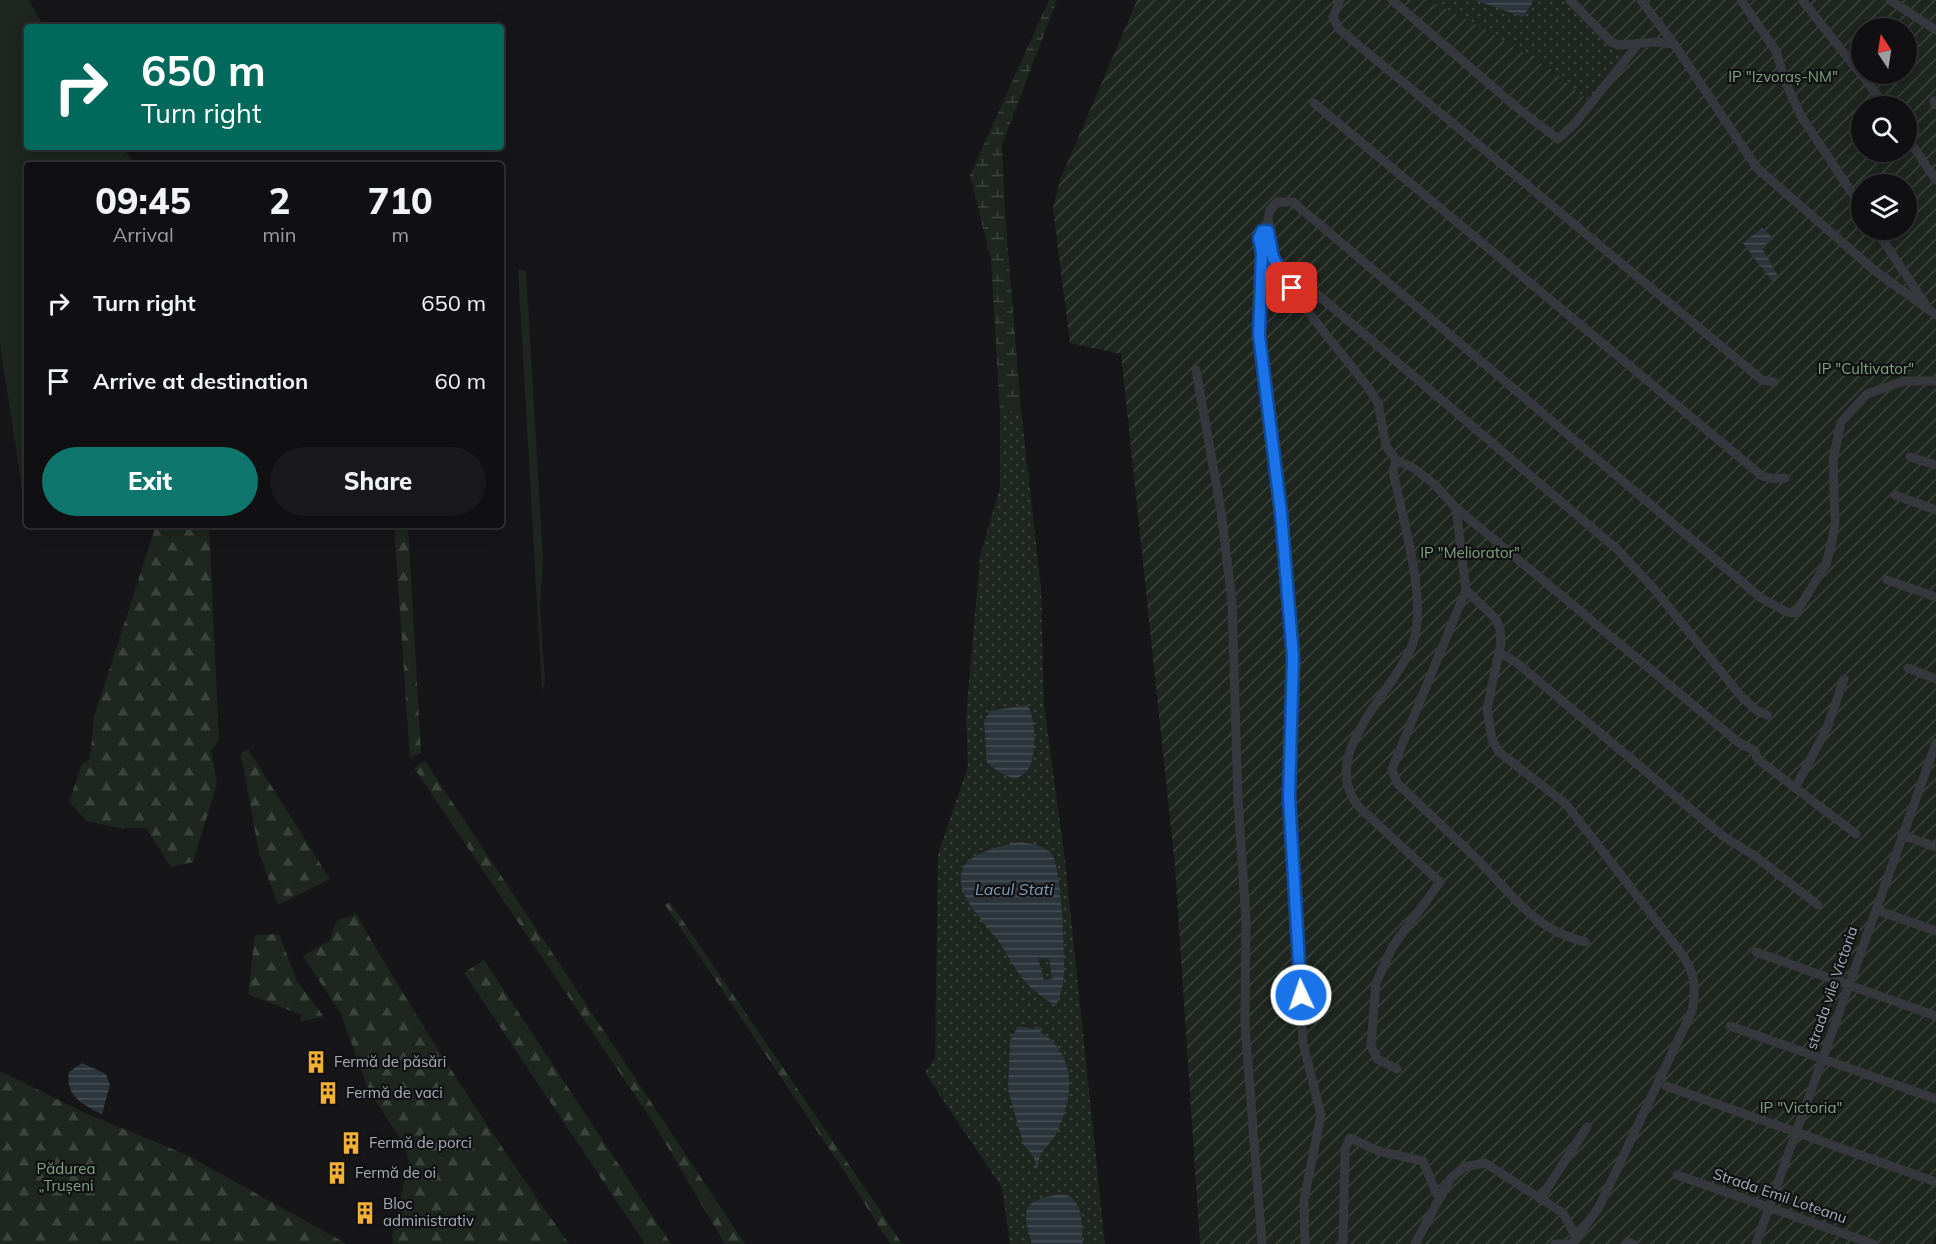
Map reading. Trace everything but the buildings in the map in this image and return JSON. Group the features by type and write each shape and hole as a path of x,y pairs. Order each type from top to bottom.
{"street":[{"path":"1340,0 1334,17 1339,29 1762,380 1774,382"},
{"path":"1392,0 1515,106 1558,139 1563,138 1590,106 1638,44"},
{"path":"1570,0 1611,42 1619,45 1657,42 1674,44"},
{"path":"1641,0 1674,44 1757,168 1874,270 1933,312"},
{"path":"1741,0 1776,51 1785,81 1801,116 1851,191"},
{"path":"1802,0 1878,96"},
{"path":"1890,0 1936,30"},
{"path":"1314,103 1762,476 1774,479 1785,478"},
{"path":"1917,152 1936,180"},
{"path":"1857,834 1757,758 1755,751 1738,742 1456,508 1434,484 1412,467 1396,460 1386,446 1378,403 1301,303 1273,258 1268,231 1270,210 1277,202 1293,202 1752,591 1787,612 1796,614 1826,564 1835,521 1833,460 1841,422 1867,394 1904,381 1936,381"},
{"path":"1268,231 1259,233 1262,264 1259,335 1281,513 1293,657 1289,797 1303,1043 1322,1115 1304,1200 1305,1244"},
{"path":"1883,240 1933,312"},
{"path":"1301,303 1308,291 1317,294 1618,550 1655,590 1740,695 1756,710 1767,716"},
{"path":"1196,370 1221,511 1232,602 1238,800 1246,919 1245,1025 1262,1244"},
{"path":"1910,458 1936,465"},
{"path":"1396,460 1393,471 1418,600 1419,627 1412,648 1361,727 1347,762 1346,778 1350,797 1359,807 1440,882 1393,946 1376,983 1371,1046 1377,1059 1397,1069"},
{"path":"1895,495 1936,510"},
{"path":"1456,508 1466,590 1392,769 1397,783 1478,860 1525,911 1548,929 1586,942"},
{"path":"1887,580 1936,597"},
{"path":"1466,590 1496,619 1500,629 1499,652 1486,710 1492,739 1499,752 1566,804 1679,950 1690,965 1694,978 1692,1011 1599,1207 1573,1241 1555,1244"},
{"path":"1499,652 1517,663 1724,837 1755,856 1818,905"},
{"path":"1908,668 1936,679"},
{"path":"1795,788 1827,728 1844,679"},
{"name":"strada vile Victoria","path":"1756,1244 1902,835 1933,761 1936,743"},
{"path":"1902,835 1936,847"},
{"path":"1876,910 1936,931"},
{"path":"1756,952 1936,1016"},
{"path":"1730,1026 1936,1099"},
{"path":"1666,1086 1936,1182"},
{"path":"1540,1199 1587,1127"},
{"path":"1343,1244 1345,1149 1350,1138 1378,1151 1423,1161 1436,1193 1441,1197"},
{"path":"1415,1244 1449,1179 1464,1167 1485,1163 1563,1213 1573,1241"},
{"name":"Strada Emil Loteanu","path":"1677,1175 1873,1244"}],"green space":[{"path":"0,0 29,0 42,24 24,24 24,150 125,150 133,162 24,162 24,502 0,344"},
{"path":"1049,0 1057,0 1002,145 1021,410 1000,413 991,260 970,175"},
{"name":"IP \"Meliorator\"","path":"1137,0 1429,0 1486,30 1551,69 1590,102 1623,55 1600,37 1565,0 1936,0 1936,1236 1933,1244 1200,1244 1175,867 1121,354 1070,343 1053,208 1060,180"},
{"path":"1429,0 1565,0 1600,37 1623,55 1590,102 1551,69 1486,30"},
{"path":"518,269 526,271 543,559 540,609 545,681 542,691"},
{"path":"1021,410 1041,588 1044,705 1065,860 1105,1244 1010,1244 1002,1188 925,1073 935,1058 938,854 968,766 966,718 980,556 1000,488 1000,413"},
{"path":"28,528 155,528 155,529"},
{"path":"155,528 209,528 219,740 211,750 217,784 193,862 171,867 146,828 119,828 87,821 69,802 82,764 90,759 94,717"},
{"path":"394,528 408,528 421,753 410,758"},
{"path":"248,749 330,879 278,905 259,853 241,753"},
{"path":"425,761 745,1244 725,1244 651,1119 414,768"},
{"path":"670,902 902,1244 890,1244 846,1174 665,905"},
{"path":"356,914 406,999 459,1082 569,1244 393,1244 392,1236 409,1161 405,1146 369,1091 341,1014 303,956 329,941 337,920"},
{"path":"279,934 297,981 324,1017 301,1021 301,1015 248,994 255,935"},
{"path":"484,960 671,1244 645,1244 464,973"},
{"name":"Pădurea „Trușeni","path":"0,1071 85,1113 187,1155 347,1244 0,1244"}],"water":[{"path":"1475,0 1534,0 1523,17"},
{"path":"1762,228 1774,239 1761,246 1778,276 1772,281 1743,243"},
{"path":"1027,705 1033,719 1033,757 1027,771 1014,779 987,763 984,721 990,711"},
{"name":"Lacul Stati","path":"1017,842 1031,844 1049,851 1055,862 1062,910 1064,960 1063,984 1056,1006 1027,984 999,942 973,909 963,890 962,871 971,859 986,851","holes":["1038,958 1049,958 1052,979 1044,980"]},
{"path":"1018,1026 1034,1029 1036,1026 1042,1029 1040,1032 1061,1053 1067,1065 1069,1078 1069,1092 1062,1120 1056,1134 1041,1155 1036,1169 1034,1158 1023,1143 1008,1090 1010,1041"},
{"path":"82,1063 106,1074 110,1085 102,1114 77,1099 70,1087 69,1072"},
{"path":"1061,1194 1069,1196 1078,1206 1083,1244 1032,1244 1026,1222 1028,1208 1038,1200"}],"place":[{"name":"Fermă de păsări","path":"316,1062"},
{"name":"Fermă de vaci","path":"328,1093"},
{"name":"Fermă de porci","path":"351,1143"},
{"name":"Fermă de oi","path":"337,1173"},
{"name":"Bloc administrativ","path":"365,1213"}],"route":[{"path":"1292,288 1273,258 1268,231 1262,231 1259,233 1262,253 1259,335 1281,513 1293,657 1289,797 1301,995"}],"park label":[{"name":"IP \"Izvoraș-NM\"","path":"1783,77"},
{"name":"IP \"Cultivator\"","path":"1866,369"},
{"name":"IP \"Victoria\"","path":"1801,1108"}]}
